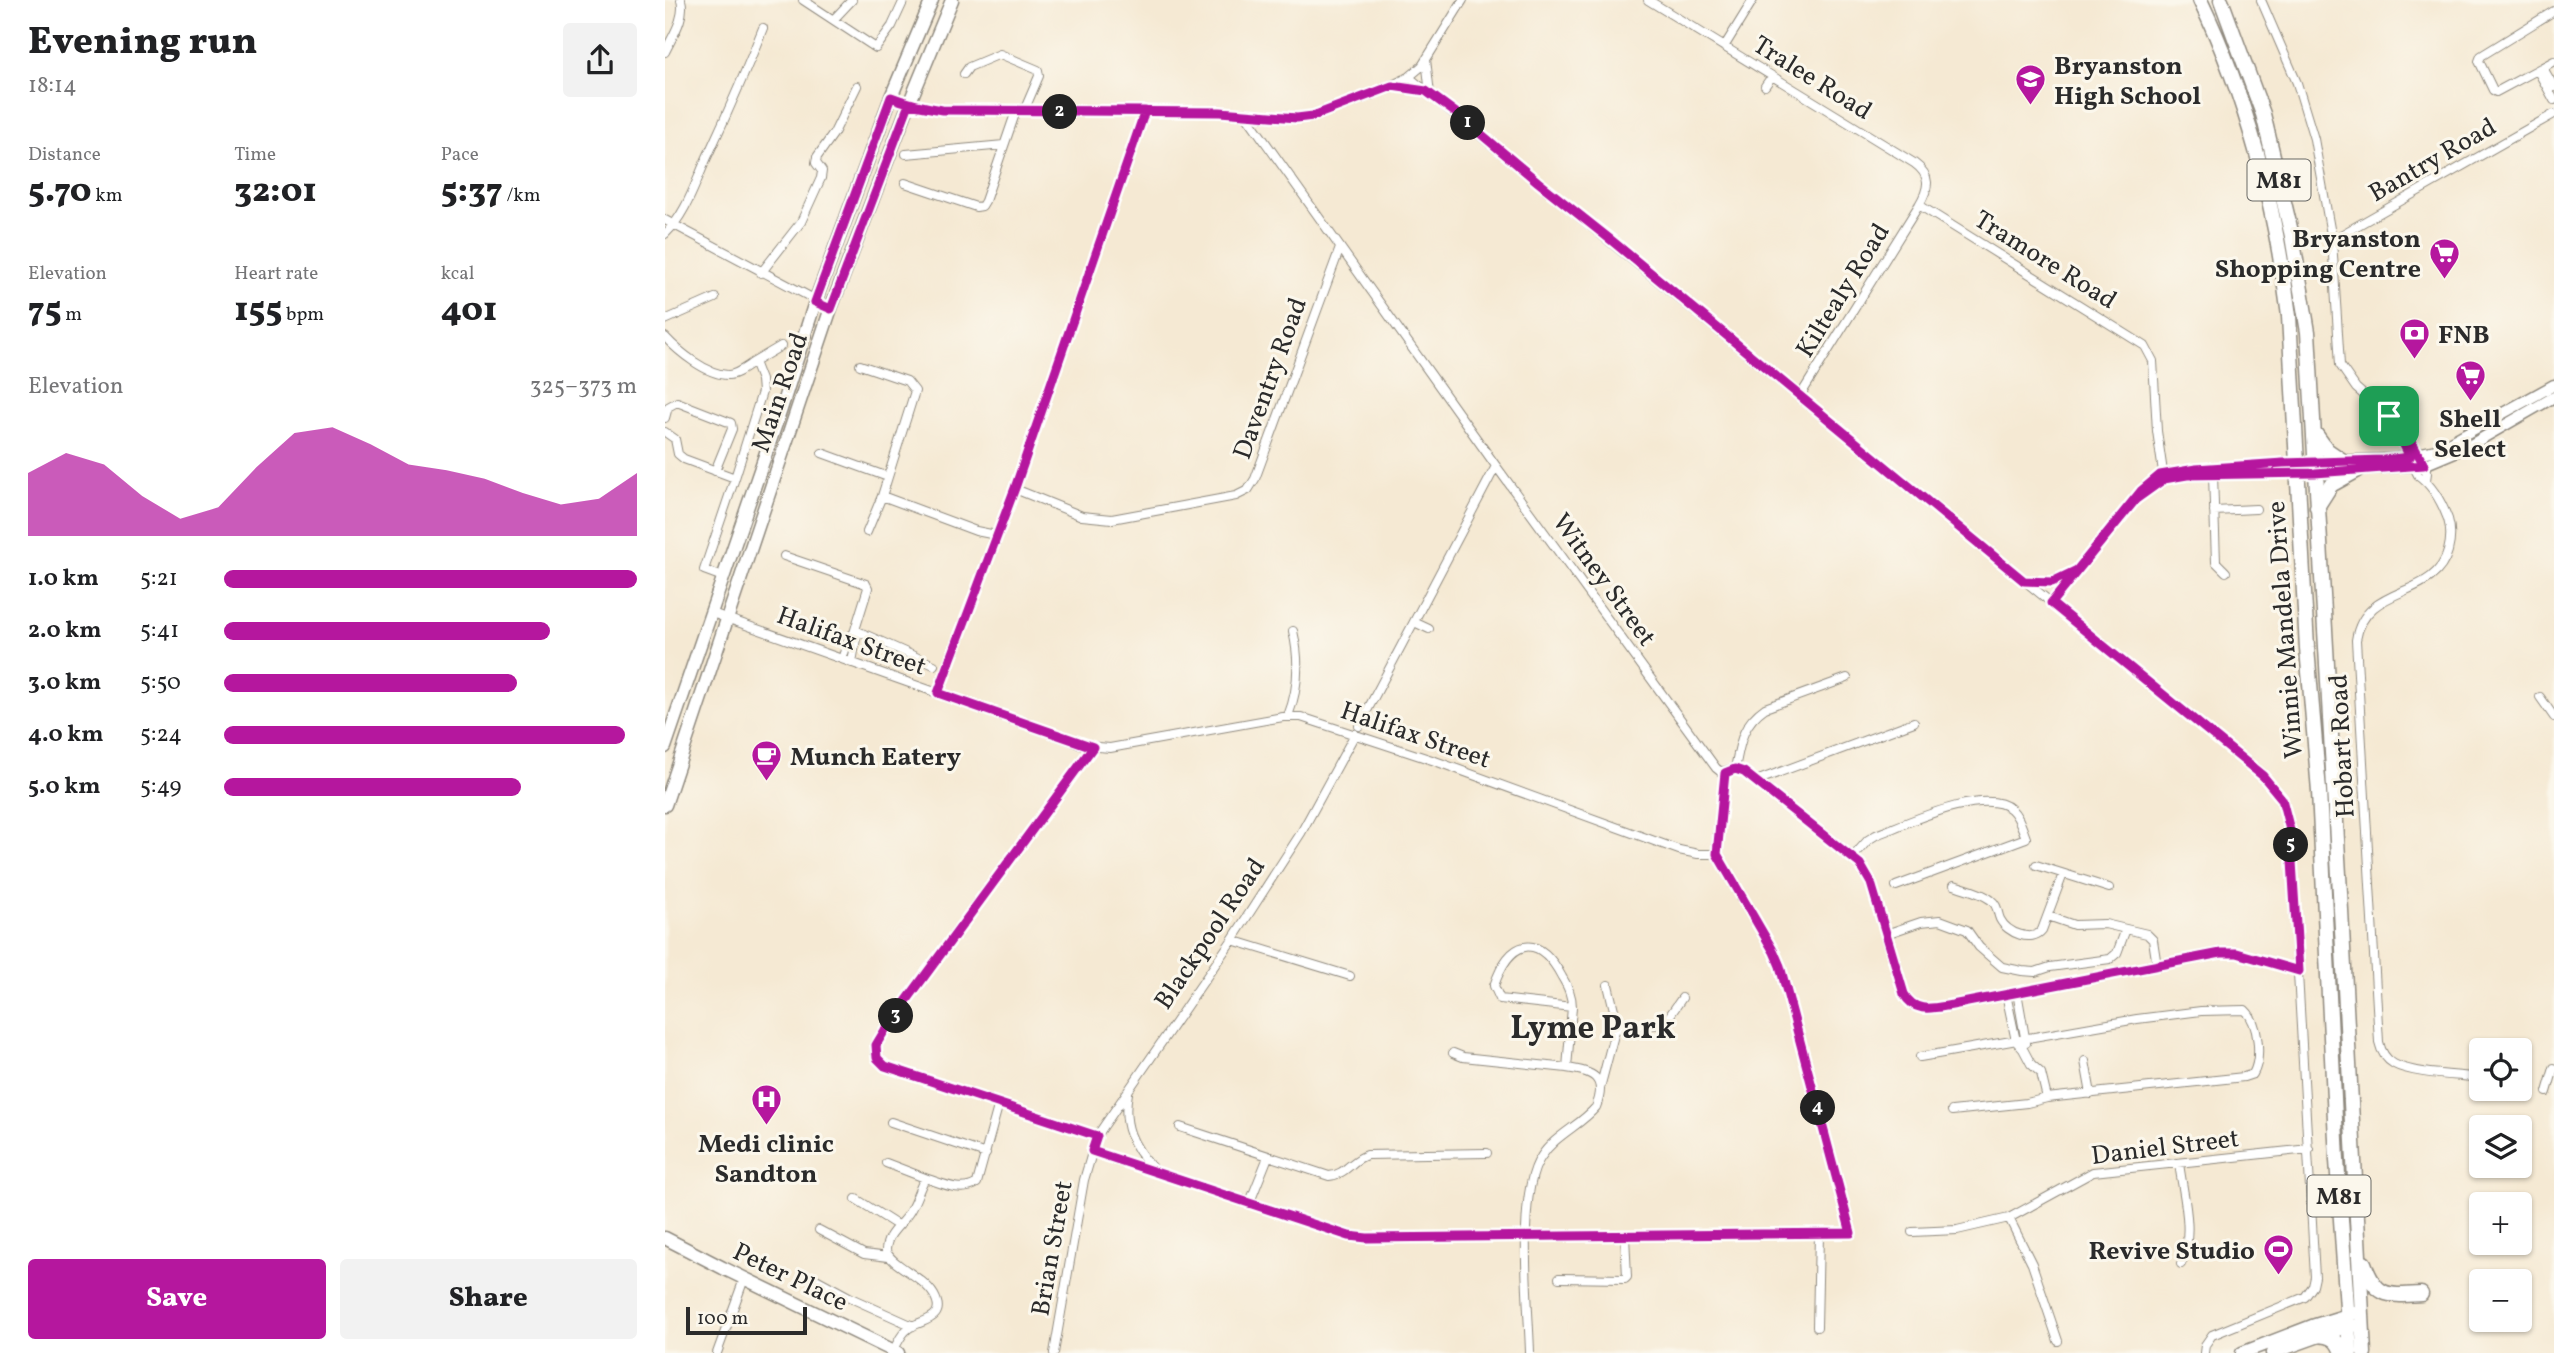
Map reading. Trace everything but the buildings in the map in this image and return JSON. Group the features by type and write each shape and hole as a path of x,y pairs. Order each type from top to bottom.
{"main road":[{"name":"Main Road","path":"665,747 815,302 891,97 932,0"},
{"name":"Main Road","path":"665,805 831,309 951,0"},
{"name":"Winnie Mandela Drive","path":"2200,0 2243,112 2276,234 2289,316 2307,648 2319,791 2336,1149 2355,1319 2364,1353"},
{"name":"Winnie Mandela Drive","path":"2221,0 2263,114 2292,236 2308,331 2359,1248 2350,1353"},
{"path":"2314,432 2327,450 2343,461"},
{"path":"2317,507 2331,485 2358,470"},
{"name":"Peter Place","path":"665,1238 743,1281"},
{"name":"Peter Place","path":"665,1247 893,1352"},
{"path":"2359,1248 2369,1278 2375,1287 2394,1296 2421,1294"},
{"path":"2272,1353 2355,1319"},
{"path":"2242,1353 2355,1319"},
{"path":"2318,1335 2332,1338 2342,1353"}],"street":[{"path":"665,52 679,22 683,5 681,0"},
{"path":"803,0 876,48 892,26 904,0"},
{"path":"834,19 852,0"},
{"path":"891,97 909,104 942,110 1145,111 1287,118 1313,116 1409,77 1426,60 1463,0"},
{"name":"Tralee Road","path":"1647,0 1921,168 1929,183 1919,205"},
{"path":"1724,47 1753,0"},
{"name":"Hobart Road","path":"2266,2 2308,114 2319,160 2332,240 2340,365 2356,388 2389,416 2427,473 2426,481 2445,510 2449,524 2450,540 2445,561 2434,575 2423,583 2385,598 2371,608 2359,626 2356,639 2380,1047 2387,1059 2395,1065 2469,1076"},
{"path":"2554,11 2481,56 2479,61 2493,90 2497,92 2554,61"},
{"path":"665,234 674,225 726,119 763,28"},
{"path":"905,183 976,207 982,206 1004,145 1039,76 1038,70 1000,54 969,67 964,74"},
{"path":"1426,60 1428,92"},
{"path":"2540,69 2554,87"},
{"path":"2540,69 2554,100"},
{"path":"1765,86 1772,76"},
{"path":"1409,77 1535,186 1611,240 2263,776 2282,799 2290,830 2299,971 2315,1270 2313,1286 2299,1301 2212,1335 2205,1345 2204,1353"},
{"path":"761,273 801,222 823,171 816,163 817,157 834,133 857,86"},
{"path":"1392,86 1428,92"},
{"path":"938,693 1015,488 1145,111"},
{"name":"Bantry Road","path":"2332,240 2554,114"},
{"name":"Witney Street","path":"1246,115 1496,466 1716,768 1725,773"},
{"path":"906,154 1004,145"},
{"name":"Tramore Road","path":"1919,205 2138,340 2149,351 2154,368 2157,431 2164,476"},
{"name":"Kiltealy Road","path":"1800,396 1919,205"},
{"path":"665,220 831,309"},
{"name":"Daventry Road","path":"1015,488 1082,516 1101,520 1243,494 1255,479 1340,248"},
{"path":"665,320 715,298"},
{"path":"665,337 691,360 723,374 737,373 781,346"},
{"path":"723,577 704,570 762,392 761,380 754,362"},
{"path":"860,365 907,381 915,391 882,496 867,532"},
{"path":"2315,467 2343,461 2417,461 2554,385"},
{"path":"2051,603 2136,499 2164,476 2315,467 2358,470 2417,461 2467,447 2554,397"},
{"path":"665,418 668,407 677,402 731,422 732,429 715,471"},
{"path":"665,432 675,439 681,457 735,478"},
{"path":"822,453 888,478"},
{"name":"Blackpool Road","path":"1092,1151 1097,1136 1232,940 1318,806 1496,466"},
{"path":"2164,476 2298,468"},
{"path":"2213,475 2216,562 2226,572"},
{"path":"882,496 996,536"},
{"path":"2214,511 2256,509"},
{"path":"784,556 866,584 867,589 854,631 842,659"},
{"path":"2024,581 2052,582 2077,570"},
{"name":"Halifax Street","path":"712,612 1093,747 1120,747 1288,716 1310,719 1357,730 1659,843 1698,854 1717,854"},
{"path":"1414,622 1429,629"},
{"path":"852,663 856,638 854,631"},
{"path":"854,631 934,665"},
{"path":"1288,716 1295,700 1297,685 1297,654 1293,631"},
{"path":"1735,769 1742,734 1753,716 1765,708 1847,678"},
{"path":"2540,697 2554,717"},
{"path":"1756,781 1914,722"},
{"path":"1093,747 878,1040 875,1051 877,1058 885,1066 1097,1136"},
{"path":"1092,1151 1357,1237 1851,1233 1780,966 1717,854 1725,773 1735,769 1756,781 1866,871 1904,994 1914,1006 1929,1009 2230,953 2299,971"},
{"path":"1852,858 1876,835 1969,803 2003,804 2016,814 2026,838 1896,886"},
{"path":"2036,865 2109,888"},
{"path":"1954,885 1991,900 2003,924 2020,935 2031,937 2039,934 2063,874"},
{"path":"2048,916 2074,925 2105,924 2151,937 2157,966"},
{"path":"1886,934 1921,922 1940,919 1967,930 1979,947 2002,967 2030,972 2110,959 2117,953 2126,929"},
{"path":"1232,940 1350,976"},
{"path":"1566,1068 1572,1007 1571,994 1548,955 1522,947 1508,956 1494,986 1500,999 1572,1007"},
{"path":"1530,1353 1527,1237 1530,1191 1540,1157 1553,1142 1593,1110 1599,1100 1615,1029 1608,985"},
{"path":"2017,992 2025,1044 2031,1064 2041,1073 2047,1098"},
{"path":"2007,994 2016,1041"},
{"path":"1615,1029 1661,1024 1682,998"},
{"path":"1920,1058 2016,1041 2025,1044 2180,1013 2245,1010 2255,1028 2258,1056 2253,1074 2244,1077 1952,1111"},
{"path":"1453,1053 1463,1057 1593,1073 1600,1088"},
{"path":"2085,1061 2091,1094"},
{"path":"2547,1092 2554,1068"},
{"path":"1128,1090 1125,1115 1129,1135 1156,1172"},
{"path":"886,1163 925,1178 961,1188 970,1187 977,1183 999,1103"},
{"path":"891,1122 986,1154"},
{"path":"1180,1127 1329,1176 1342,1173 1357,1159 1367,1155 1487,1153"},
{"name":"Daniel Street","path":"1912,1232 1957,1230 2009,1218 2093,1172 2309,1149"},
{"name":"Brian Street","path":"1054,1353 1080,1200 1092,1151"},
{"path":"1250,1202 1268,1157"},
{"path":"2179,1163 2188,1236 2181,1264"},
{"path":"888,1257 885,1246 897,1225 907,1215 925,1178"},
{"path":"856,1199 897,1225"},
{"path":"2009,1218 2032,1264 2058,1340"},
{"path":"819,1230 863,1254 888,1257 915,1274 935,1296 937,1309 934,1316 903,1333 893,1352"},
{"path":"1817,1327 1819,1234"},
{"path":"1559,1278 1625,1279 1625,1236"},
{"path":"816,1279 913,1326"},
{"path":"717,1353 743,1281"}],"place":[{"name":"Bryanston High School","path":"2031,107"},
{"name":"Bryanston Shopping Centre","path":"2444,280"},
{"name":"FNB","path":"2415,361"},
{"name":"Shell Select","path":"2470,402"},
{"name":"Munch Eatery","path":"767,783"},
{"name":"Medi clinic Sandton","path":"766,1127"},
{"name":"Revive Studio","path":"2278,1277"}],"district":[{"name":"Lyme Park","path":"1593,1026"}],"route":[{"path":"2389,416 2406,432 2424,465 2380,470 2169,477 2151,486 2136,499 2051,603 2263,776 2282,799 2290,830 2299,971 2237,953 2221,953 1919,1009 1910,1003 1904,994 1866,871 1744,772 1735,769 1725,773 1717,854 1780,966 1851,1233 1473,1239 1349,1236 1092,1151 1097,1136 885,1066 877,1058 876,1045 885,1030 1093,747 938,693 1015,488 1145,111 942,110 926,107 909,104 891,97 815,302 831,309 909,104 942,110 1056,112 1145,111 1220,112 1297,118 1313,116 1392,86 1426,91 2024,581 2052,582 2077,570 2149,482 2168,472 2410,457 2389,416"}]}
